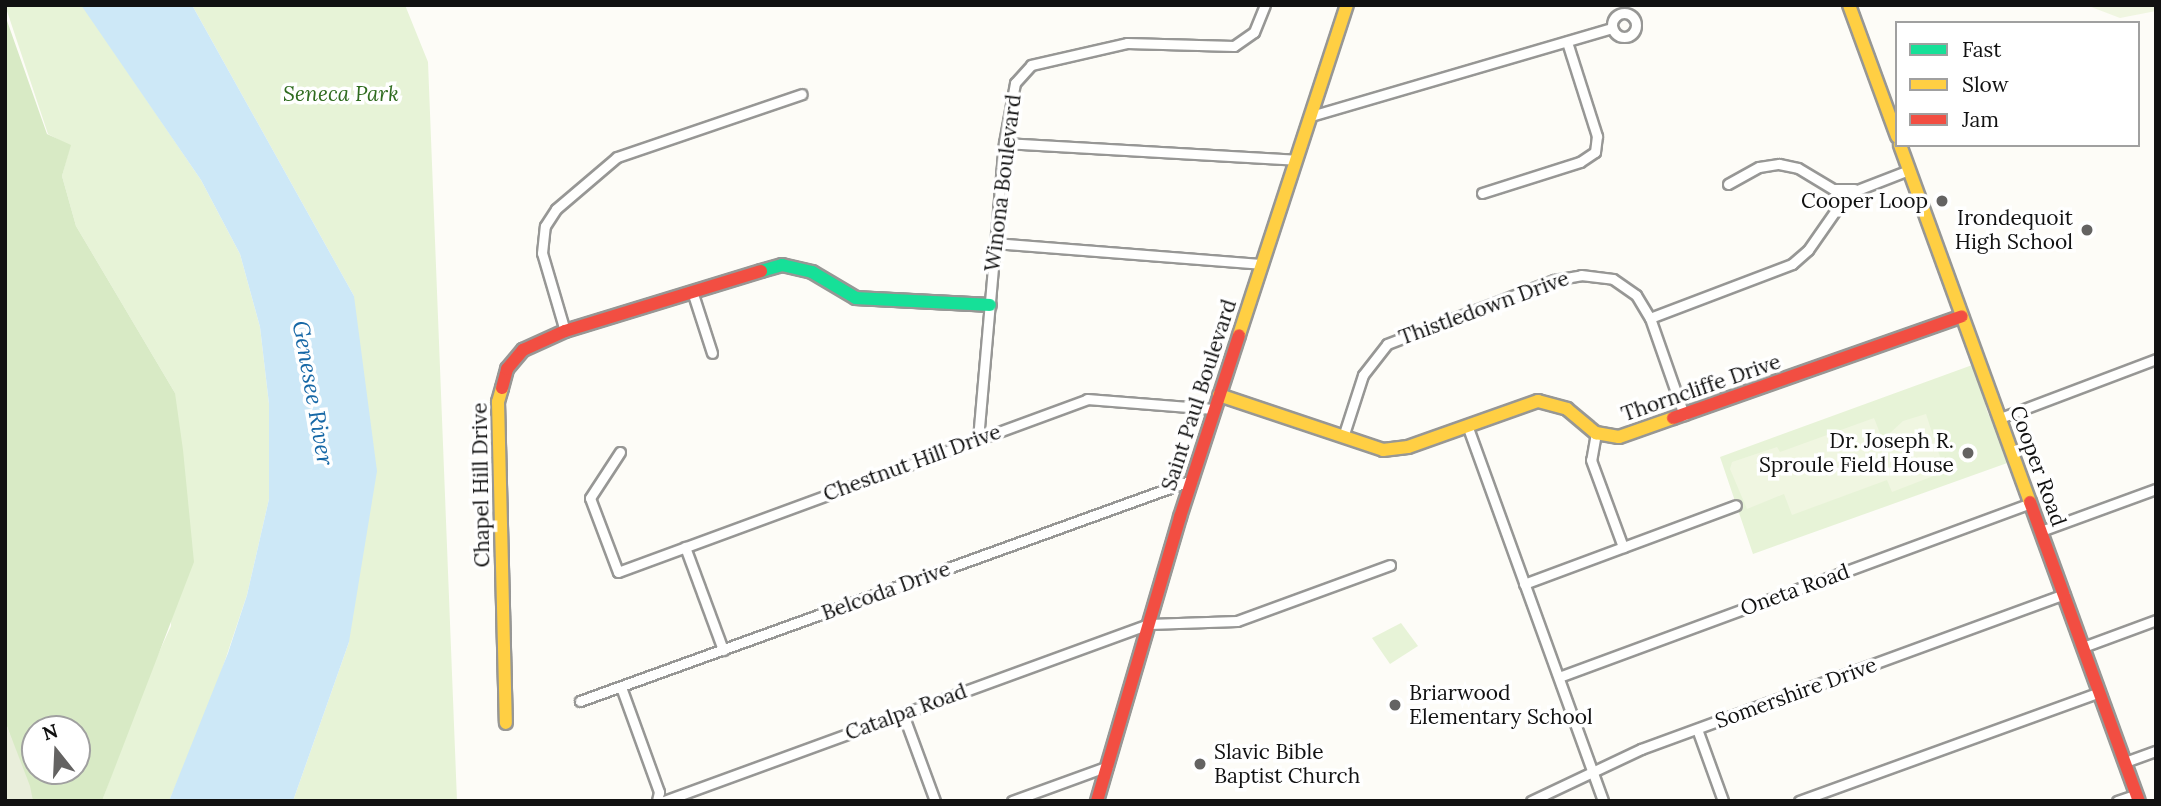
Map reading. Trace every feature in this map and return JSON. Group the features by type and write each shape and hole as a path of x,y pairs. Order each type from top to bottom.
{"street":[{"name":"Winona Boulevard","path":"978,439 1004,143 1015,83 1031,65 1127,43 1234,46 1254,32 1265,5"},
{"name":"Saint Paul Boulevard","path":"1097,801 1214,409 1347,5"},
{"path":"1849,5 1895,131"},
{"path":"1311,116 1612,28"},
{"path":"1482,193 1580,162 1595,152 1597,136 1567,42"},
{"path":"565,331 542,253 545,226 556,209 617,157 803,94"},
{"path":"1004,143 1296,160"},
{"name":"Cooper Road","path":"1901,147 2138,797"},
{"path":"1728,184 1759,167 1779,164 1798,168 1833,189 1856,189 1909,170"},
{"path":"1650,318 1791,264 1808,250 1833,210 1856,189"},
{"path":"995,243 1262,264"},
{"name":"Chapel Hill Drive","path":"506,723 499,389 507,369 523,350 565,331 692,291 790,265 856,298 990,305"},
{"name":"Thistledown Drive","path":"1343,437 1369,363 1387,344 1410,332 1553,280 1581,275 1620,283 1636,295 1650,318 1684,415"},
{"path":"692,291 712,353"},
{"name":"Thorncliffe Drive","path":"1219,394 1343,437 1395,450 1524,403 1549,401 1567,409 1596,433 1619,437 1962,316"},
{"path":"2000,418 2156,359"},
{"name":"Chestnut Hill Drive","path":"620,452 590,498 618,572 1087,399 1214,409"},
{"path":"1467,425 1603,801"},
{"path":"1596,433 1591,460 1623,547"},
{"name":"Belcoda Drive","path":"580,701 1192,480"},
{"path":"2041,531 2156,489"},
{"name":"Oneta Road","path":"1559,677 2031,503"},
{"path":"1524,584 1736,505"},
{"path":"685,547 723,650"},
{"name":"Catalpa Road","path":"664,801 1149,624 1237,621 1390,565"},
{"name":"Somershire Drive","path":"1531,801 1697,729 2064,594"},
{"path":"2083,647 2156,620"},
{"path":"621,687 659,792 657,801"},
{"path":"1799,801 2100,692"},
{"path":"902,714 935,801"},
{"path":"1697,729 1723,801"},
{"path":"2125,762 2156,751"},
{"path":"1012,801 1108,766"},
{"path":"2117,801 2138,797"}],"green space":[{"path":"5,5 82,5 201,180 240,254 260,327 269,404 269,499 247,595 209,708 169,801 102,801 144,685 171,626 175,393 76,226 62,176 70,146 48,134"},
{"name":"Seneca Park","path":"192,5 405,5 428,62 457,801 293,801 349,642 354,296"},
{"path":"2086,5 2156,5 2156,11 2120,18"},
{"path":"5,15 47,134 71,145 62,176 76,226 175,393 194,562 102,801 33,801 27,785 91,785 91,715 21,715 21,767 5,721"},
{"path":"1975,364 1987,411 2010,462 1753,554 1720,457"},
{"path":"1926,414 1943,466 1936,475 1892,492 1887,480 1792,515 1784,494 1747,509 1730,469 1732,462 1777,447 1780,452 1874,418 1885,446 1889,434 1903,421"},
{"path":"1401,623 1418,646 1390,664 1372,638"},
{"path":"5,721 21,763 21,785 30,785 33,801 5,801"}],"water":[{"name":"Genesee River","path":"81,5 192,5 354,296 377,471 349,642 293,801 169,801 228,653 247,595 269,499 269,404 260,327 240,254 201,180"}],"traffic: fast":[{"path":"761,271 782,265 812,272 856,298 990,305"}],"traffic: slow":[{"path":"1239,335 1347,5"},
{"path":"1849,5 1895,131"},
{"path":"1901,147 2030,502"},
{"path":"502,388 498,402 506,723"},
{"path":"1219,395 1383,450 1408,447 1538,401 1567,409 1596,433 1619,437 1673,418"}],"traffic: jam":[{"path":"502,388 507,369 523,350 565,331 761,271"},
{"path":"1673,418 1962,316"},
{"path":"1097,801 1180,517 1239,335"},
{"path":"2030,502 2139,801"}],"place":[{"name":"Cooper Loop","path":"1942,201"},
{"name":"Irondequoit High School","path":"2087,230"},
{"name":"Dr. Joseph R. Sproule Field House","path":"1968,453"},
{"name":"Briarwood Elementary School","path":"1395,705"},
{"name":"Slavic Bible Baptist Church","path":"1200,764"}]}
